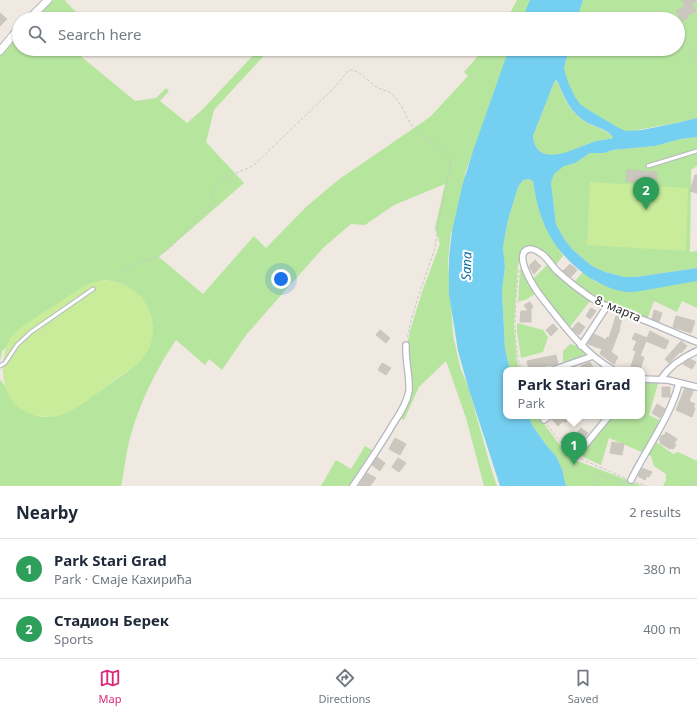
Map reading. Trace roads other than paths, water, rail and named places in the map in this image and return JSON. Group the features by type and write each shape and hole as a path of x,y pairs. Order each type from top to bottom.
{"street":[{"path":"35,12 48,0"},
{"path":"0,51 12,36"},
{"name":"8. марта","path":"581,346 538,292 526,271 522,260 527,250 530,249 537,251 584,293 607,306 697,342"},
{"path":"607,306 581,346 609,367"},
{"path":"353,486 388,434 408,398 409,385 406,345"},
{"path":"661,379 672,366 697,351"},
{"path":"562,367 593,356"},
{"path":"645,379 661,379 697,388"},
{"path":"629,482 671,407 679,383"},
{"path":"576,456 607,419"}],"lane":[{"path":"648,166 697,151"},
{"path":"0,366 5,363 17,345 27,335 93,289"}],"water":[{"path":"530,0 583,0 579,12 525,12"},
{"name":"Sana","path":"507,56 567,56 564,68 568,82 580,104 626,131 642,130 697,118 697,137 681,139 655,146 613,150 604,153 590,153 575,163 564,166 554,174 551,183 556,224 564,239 573,250 592,266 605,272 624,277 636,277 697,268 697,281 641,291 625,292 605,286 595,281 577,268 567,258 550,236 539,211 533,181 529,179 523,180 518,187 508,220 503,247 505,267 502,290 505,349 509,367 503,367 503,419 530,419 532,425 556,456 562,469 566,486 500,486 458,351 449,294 449,258 452,231 463,183","holes":["556,80 576,114 586,122 608,132 613,138 594,142 555,155 540,152 535,146 533,136"]}],"place":[{"name":"Стадион Берек","path":"646,210"},
{"name":"Park Stari Grad","path":"574,465"}]}
